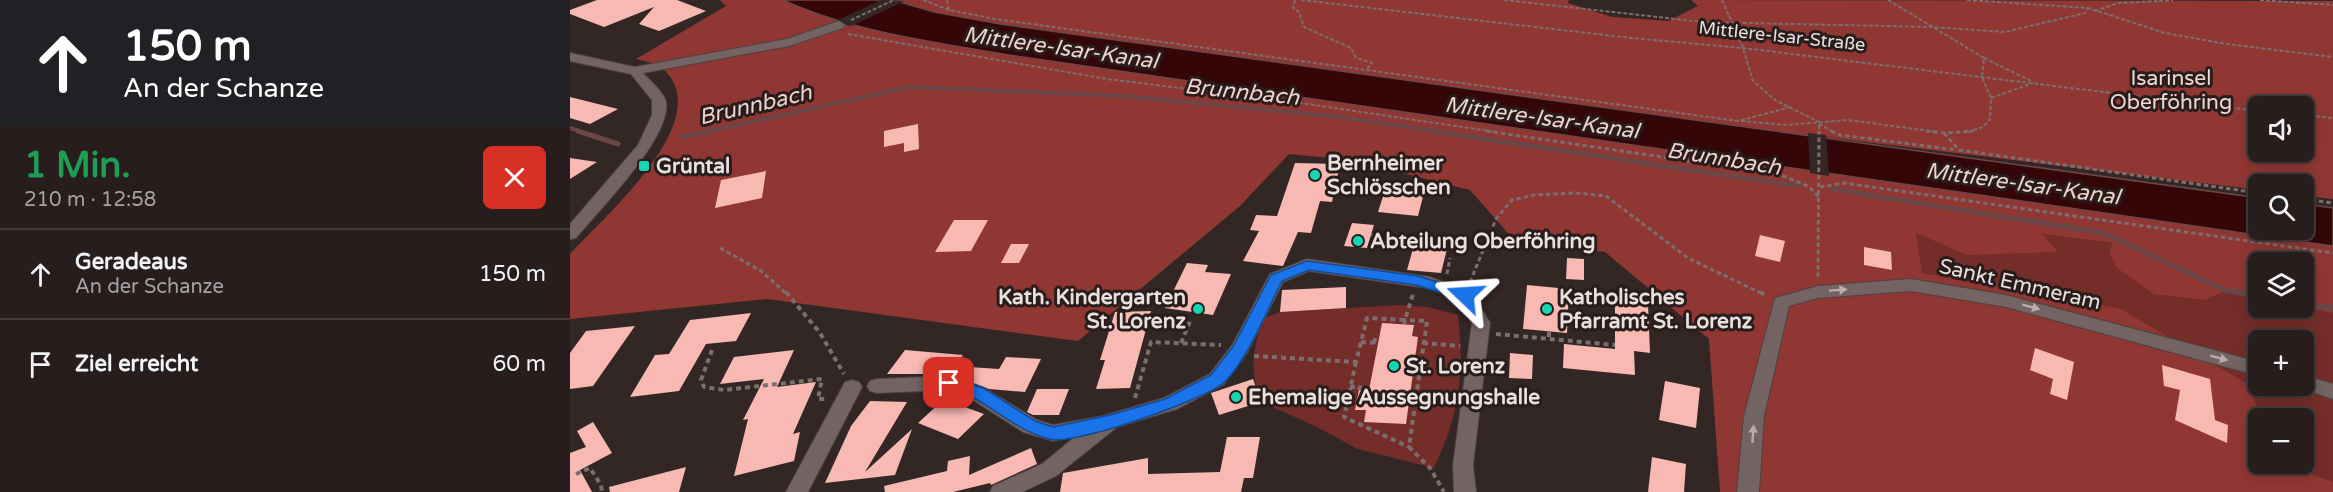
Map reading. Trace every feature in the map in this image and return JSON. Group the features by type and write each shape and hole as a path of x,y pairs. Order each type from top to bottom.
{"street":[{"path":"570,57 635,71 691,58 776,46 844,30"},
{"path":"570,234 637,157 659,115 659,100 635,71"},
{"path":"877,386 949,383 977,393 1015,418 1053,434 1170,404 1217,379 1248,351 1276,278 1307,265 1418,280 1465,295 1480,323 1463,465 1465,492"},
{"name":"Sankt Emmeram","path":"1781,302 1818,292 1911,285 2006,301 2248,366"},
{"path":"1748,492 1754,416 1781,302"},
{"path":"2314,385 2333,392"},
{"path":"797,492 849,394"},
{"path":"1001,492 1049,470 1110,421"}],"path":[{"path":"844,30 894,0"},
{"path":"923,0 949,10 1366,70 1738,121 1786,125 1848,120 1944,133 1969,132 1983,127 1990,119 1991,98 1982,77 1984,58"},
{"path":"947,0 949,10"},
{"path":"1295,0 1293,8 1299,12 1307,30 1324,33 1351,48 1356,58 1372,63 1366,70"},
{"name":"Mittlere-Isar-Straße","path":"1301,0 1630,38 1743,48 2248,110"},
{"path":"1504,0 1702,22 1931,27 2005,32 2085,13 2088,8"},
{"path":"1722,0 1729,9 1731,23 1743,48 1752,81 1769,97 1840,135 2248,191"},
{"path":"1888,0 1984,58 2035,83"},
{"path":"1967,0 2088,8 2165,33 2228,44 2333,57"},
{"path":"2096,11 2103,6 2126,1 2173,0"},
{"path":"2260,0 2333,5"},
{"path":"844,30 1107,79 1287,101 1778,174 1808,186 1820,198"},
{"path":"1991,98 2035,83"},
{"path":"1738,121 1791,107"},
{"path":"2314,116 2333,118"},
{"path":"1818,124 1820,198 1818,292"},
{"path":"1944,133 1959,150"},
{"path":"1820,185 1844,183 2333,253"},
{"path":"1465,295 1496,219 1512,200 1534,195 1575,193 1606,196 1688,258 1781,302"},
{"path":"2314,200 2333,203"},
{"path":"1371,235 1379,236"},
{"path":"712,350 701,380 704,387 724,390 822,379 818,399 849,394 827,342 805,310 777,282 752,263 720,248"},
{"path":"1404,322 1409,305"},
{"path":"1409,447 1427,321 1404,322 1366,318 1344,417 1409,447 1430,468 1444,492"},
{"path":"1181,343 1191,319"},
{"path":"1479,332 1593,345 1615,345"},
{"path":"1549,332 1549,339"},
{"path":"1361,342 1376,343 1376,334"},
{"path":"1136,414 1135,399 1151,342 1181,343 1356,362"},
{"path":"1423,344 1462,346"},
{"path":"1350,387 1360,387 1359,390"},
{"path":"576,474 590,468 602,485 602,492"}],"shaded area":[{"path":"1915,232 1935,239 2057,252 2041,234 2114,243 2205,300 2222,292 2248,297 2248,318 2314,318 2314,310 2333,313 2333,482 2313,474 2314,408 2258,408 2253,396 2314,396 2314,330 2248,330 2248,384 2120,308 1922,273"},
{"path":"1401,305 1428,307 1458,315 1461,356 1458,394 1449,430 1434,468 1358,449 1315,426 1261,402 1255,380 1254,361 1262,319 1280,312"}],"green space":[{"path":"720,0 783,0 836,19 1009,55 2248,234 2248,240 2291,240 2333,246 2333,313 2314,310 2314,252 2248,252 2248,297 2222,292 2205,300 2154,294 2117,268 2109,251 2113,243 2042,234 2058,252 1967,255 1916,233 1922,273 2120,308 2248,384 2248,396 2253,396 2258,408 2248,408 2248,474 2313,474 2333,482 2333,492 1720,492 1709,339 1605,252 1514,240 1470,190 1351,160 1289,154 1240,206 1078,341 767,299 570,319 570,254 629,192 650,166 667,139 677,113 676,89 662,68 636,59 726,6"},
{"name":"Isarinsel Oberföhring","path":"893,0 1569,0 1568,3 1612,17 1668,21 1698,6 1691,0 2333,1 2333,199 2314,197 2314,174 2248,174 2248,189 1791,133 1000,24 934,12"}],"water":[{"name":"Mittlere-Isar-Kanal","path":"783,0 893,0 934,12 1000,24 2248,196 2248,234 1009,55 894,35 810,11"},
{"path":"2314,205 2333,208 2333,246 2291,240 2314,240"}],"pier":[{"path":"881,0 905,1 851,26 834,22"},
{"path":"1808,133 1826,135 1829,176 1810,173"}],"building":[{"path":"597,0 677,0 706,11 659,31 639,24 654,7 604,27 570,14 570,10"},
{"path":"570,97 618,109 590,124 570,118"},
{"path":"918,124 919,149 904,152 904,143 884,147 884,131"},
{"path":"570,158 597,162 570,179"},
{"path":"1295,163 1340,164 1332,202 1320,201 1311,233 1298,232 1283,266 1243,261 1259,231 1250,230 1256,215 1277,216"},
{"path":"766,171 762,198 715,208 721,180"},
{"path":"1385,190 1424,193 1418,216 1378,212"},
{"path":"954,220 988,220 971,251 935,252"},
{"name":"Abteilung Oberföhring","path":"1352,223 1374,225 1367,248 1344,246"},
{"path":"1417,234 1450,237 1441,273 1407,270"},
{"path":"1760,235 1785,241 1780,262 1755,256"},
{"path":"1011,244 1029,244 1019,263 1001,263"},
{"path":"1864,247 1891,252 1892,270 1864,265"},
{"path":"1567,258 1584,259 1584,280 1566,279"},
{"path":"1187,263 1208,265 1205,272 1231,274 1213,315 1165,308"},
{"name":"Katholisches Pfarramt St. Lorenz","path":"1527,285 1569,289 1567,333 1523,329"},
{"path":"1346,287 1346,308 1280,312 1282,290"},
{"path":"1615,301 1648,304 1650,353 1634,351 1635,375 1563,368 1564,344 1615,349"},
{"path":"1151,311 1130,388 1096,389 1105,360 1100,360 1115,312"},
{"path":"751,313 736,341 706,344 679,391 630,397 655,355 669,354 690,320"},
{"name":"St. Lorenz","path":"1382,323 1414,325 1412,336 1418,337 1406,424 1364,422 1366,410 1355,410 1359,390 1369,390"},
{"path":"635,326 593,386 570,389 570,353 586,331"},
{"path":"2035,348 2074,362 2067,400 2050,394 2053,379 2030,370"},
{"path":"794,350 777,387 816,382 793,434 800,432 794,461 734,476 748,419 743,420 764,379 720,384 734,357"},
{"path":"905,350 963,355 955,366 999,369 1006,357 1041,359 1025,392 989,389 949,374 887,374"},
{"path":"1510,353 1533,355 1532,379 1509,378"},
{"path":"2162,365 2210,379 2215,420 2228,425 2227,443 2175,420 2180,390 2164,386"},
{"name":"Ehemalige Aussegnungshalle","path":"1253,379 1261,402 1219,415 1211,393"},
{"path":"1665,381 1700,388 1696,428 1659,420"},
{"path":"1037,389 1069,389 1059,415 1033,415 1027,412"},
{"path":"870,401 907,402 865,472 912,429 895,475 825,483 851,426"},
{"path":"941,402 954,403 984,414 958,439 918,423"},
{"path":"593,422 612,453 580,470 592,492 570,492 570,453 586,447 577,431"},
{"path":"1227,437 1260,437 1253,478 1244,478 1241,492 1060,492 1063,473 1148,458 1148,474 1220,472"},
{"path":"1031,448 1037,464 991,485 990,483 953,492 885,492 884,486 947,471 948,461 970,456 969,475"},
{"path":"1652,457 1686,464 1684,492 1648,492"},
{"path":"686,467 679,492 610,492 609,487"}],"waterway":[{"name":"Brunnbach","path":"705,132 909,87 1124,96 1341,117 1441,132"},
{"name":"Brunnbach","path":"570,128 582,132"},
{"name":"Brunnbach","path":"578,131 618,144"},
{"name":"Brunnbach","path":"682,137 711,131"},
{"name":"Brunnbach","path":"1431,131 1799,186"},
{"name":"Brunnbach","path":"1832,189 2104,233 2225,290 2246,294"},
{"name":"Brunnbach","path":"2237,292 2248,294"},
{"name":"Brunnbach","path":"2314,305 2333,308"}],"place":[{"name":"Grüntal","path":"644,166"},
{"name":"Bernheimer Schlösschen","path":"1315,175"},
{"name":"Abteilung Oberföhring","path":"1358,241"},
{"name":"Kath. Kindergarten St. Lorenz","path":"1198,309"},
{"name":"Katholisches Pfarramt St. Lorenz","path":"1547,309"},
{"name":"St. Lorenz","path":"1394,366"},
{"name":"Ehemalige Aussegnungshalle","path":"1236,397"}],"route":[{"path":"949,383 977,393 1030,426 1053,434 1170,404 1217,379 1240,348 1276,278 1307,265 1418,280 1465,295"}]}
